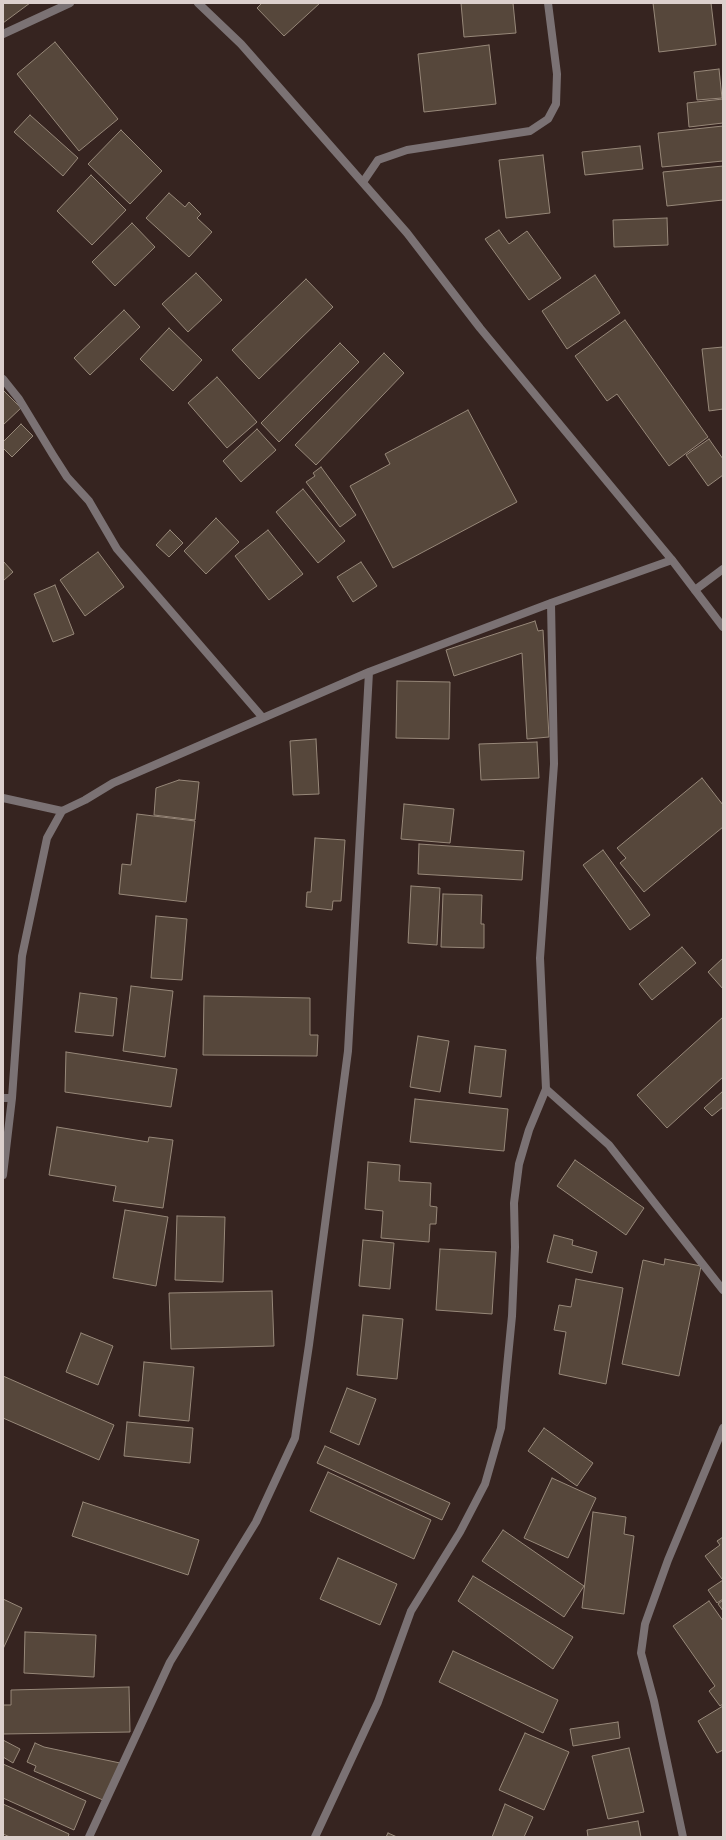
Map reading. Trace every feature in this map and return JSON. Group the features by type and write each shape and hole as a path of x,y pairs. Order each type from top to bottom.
{"street":[{"path":"3,34 70,3"},
{"path":"198,3 241,44 407,233 485,335 672,560 723,627"},
{"path":"363,182 378,160 408,150 530,131 548,119 556,104 557,74 548,3"},
{"path":"3,379 19,399 67,476 89,502 117,549 263,718"},
{"path":"3,1175 7,1098 22,956 47,838 62,811 85,800 113,783 369,672 551,603 672,560"},
{"path":"695,590 723,569"},
{"path":"315,1837 378,1702 411,1611 460,1532 485,1484 502,1428 512,1316 515,1248 514,1203 519,1164 529,1130 546,1089 540,958 554,764 551,603"},
{"path":"89,1837 170,1662 256,1522 295,1438 348,1051 369,672"},
{"path":"3,798 62,811"},
{"path":"546,1089 610,1145 723,1290"},
{"path":"682,1837 654,1701 641,1653 645,1624 668,1560 723,1428"}],"building":[{"path":"3,3 30,3 3,23"},
{"path":"262,3 320,3 284,36 257,8"},
{"path":"461,3 513,3 516,33 464,37"},
{"path":"653,3 711,3 716,45 659,52"},
{"path":"55,42 118,119 79,151 17,74"},
{"path":"489,45 496,104 424,112 418,54"},
{"path":"719,69 722,98 697,100 694,72"},
{"path":"723,99 723,123 689,127 687,103"},
{"path":"30,115 78,158 63,176 14,132"},
{"path":"723,126 723,161 662,167 658,133"},
{"path":"121,130 162,171 130,204 88,164"},
{"path":"640,146 643,169 585,175 582,152"},
{"path":"543,155 550,213 506,218 499,160"},
{"path":"723,166 723,200 667,206 663,172"},
{"path":"91,175 126,210 92,245 57,211"},
{"path":"169,193 185,207 189,202 201,214 197,218 212,232 189,257 146,218"},
{"path":"667,218 668,245 614,247 613,220"},
{"path":"132,223 155,247 115,286 92,262"},
{"path":"499,230 509,244 527,231 561,278 529,300 485,239"},
{"path":"196,273 222,300 188,332 162,304"},
{"path":"595,275 620,313 567,349 542,311"},
{"path":"306,279 333,307 259,379 232,350"},
{"path":"124,310 140,327 90,375 74,358"},
{"path":"625,320 708,437 669,466 617,394 607,401 575,356"},
{"path":"169,328 202,360 173,391 140,359"},
{"path":"340,343 359,362 279,442 261,423"},
{"path":"723,347 723,409 709,411 702,349"},
{"path":"384,353 404,373 316,465 295,445"},
{"path":"217,377 257,422 227,448 188,403"},
{"path":"3,390 21,408 3,425"},
{"path":"468,410 517,502 393,568 350,486 390,464 385,454"},
{"path":"21,424 33,436 12,457 3,448 3,442"},
{"path":"257,429 276,450 241,482 223,461"},
{"path":"709,439 723,459 723,475 708,486 686,455"},
{"path":"321,467 356,515 340,527 306,482 315,476 313,473"},
{"path":"303,489 345,541 318,563 276,512"},
{"path":"216,518 239,542 206,574 184,551"},
{"path":"170,530 183,543 169,557 156,545"},
{"path":"268,530 303,574 269,600 235,556"},
{"path":"98,552 124,587 85,616 60,580"},
{"path":"3,561 13,572 3,581"},
{"path":"361,562 377,586 353,602 337,577"},
{"path":"55,585 74,634 53,642 34,594"},
{"path":"535,621 538,631 543,630 549,737 527,739 522,653 454,676 446,650"},
{"path":"397,681 450,682 449,739 396,738"},
{"path":"316,739 319,794 293,795 290,741"},
{"path":"537,742 539,778 481,780 479,744"},
{"path":"702,778 723,805 723,827 644,892 620,863 626,858 617,848"},
{"path":"179,780 199,782 195,820 154,815 156,788"},
{"path":"404,804 454,809 450,843 401,839"},
{"path":"137,814 195,821 186,902 119,894 122,864 131,865"},
{"path":"315,838 345,840 341,901 333,901 332,910 306,907 307,892 311,892"},
{"path":"419,844 524,851 522,880 418,874"},
{"path":"603,850 650,915 630,930 583,865"},
{"path":"411,886 440,888 437,945 408,943"},
{"path":"443,894 482,895 481,924 484,924 484,948 441,947"},
{"path":"156,916 187,919 182,980 151,978"},
{"path":"682,947 696,963 652,1000 639,984"},
{"path":"723,958 723,989 708,972"},
{"path":"131,986 173,991 165,1057 123,1051"},
{"path":"80,993 117,998 113,1036 75,1032"},
{"path":"204,996 310,998 310,1035 318,1035 317,1056 203,1055"},
{"path":"723,1017 723,1077 667,1128 637,1095"},
{"path":"418,1036 449,1041 440,1092 410,1087"},
{"path":"475,1046 506,1050 501,1097 469,1093"},
{"path":"66,1052 177,1069 171,1107 65,1092"},
{"path":"723,1091 723,1107 712,1116 704,1108"},
{"path":"415,1099 508,1109 504,1151 410,1142"},
{"path":"57,1127 148,1142 149,1137 173,1140 163,1208 113,1201 116,1186 49,1175"},
{"path":"575,1160 644,1208 626,1235 557,1186"},
{"path":"368,1162 400,1165 399,1181 431,1183 430,1206 437,1207 436,1224 430,1224 429,1242 381,1238 383,1211 365,1209"},
{"path":"125,1210 168,1217 156,1286 113,1278"},
{"path":"177,1216 225,1217 223,1282 175,1280"},
{"path":"554,1235 573,1240 572,1245 597,1252 592,1273 547,1262"},
{"path":"363,1240 394,1243 390,1289 359,1286"},
{"path":"440,1249 496,1252 492,1314 436,1310"},
{"path":"665,1259 701,1266 679,1376 622,1364 643,1260 664,1265"},
{"path":"576,1279 623,1288 606,1384 559,1374 566,1332 554,1330 559,1305 571,1307"},
{"path":"272,1291 274,1346 171,1349 169,1293"},
{"path":"363,1315 403,1319 397,1379 357,1375"},
{"path":"81,1333 113,1346 98,1385 66,1372"},
{"path":"144,1362 194,1367 189,1421 139,1416"},
{"path":"3,1376 114,1425 99,1460 3,1418"},
{"path":"347,1388 376,1399 359,1445 330,1432"},
{"path":"127,1422 193,1428 190,1463 124,1456"},
{"path":"544,1428 593,1463 577,1486 528,1451"},
{"path":"325,1446 450,1503 442,1520 317,1463"},
{"path":"328,1472 431,1520 414,1559 310,1511"},
{"path":"552,1478 596,1498 568,1558 524,1538"},
{"path":"83,1502 199,1540 188,1575 72,1536"},
{"path":"593,1512 626,1517 624,1534 634,1536 624,1614 582,1608"},
{"path":"503,1530 584,1586 564,1617 482,1561"},
{"path":"723,1537 722,1579 705,1556 720,1545 717,1541"},
{"path":"338,1558 397,1584 380,1625 320,1599"},
{"path":"473,1576 573,1637 553,1669 458,1601"},
{"path":"723,1580 723,1599 717,1603 708,1590"},
{"path":"3,1599 22,1608 3,1649"},
{"path":"723,1600 723,1611 718,1604"},
{"path":"709,1601 723,1621 723,1704 720,1706 709,1691 715,1686 673,1626"},
{"path":"25,1632 96,1635 94,1677 24,1673"},
{"path":"453,1651 558,1700 543,1733 439,1682"},
{"path":"129,1687 130,1732 3,1734 3,1705 11,1705 11,1690"},
{"path":"723,1706 723,1750 717,1753 698,1721"},
{"path":"618,1722 620,1738 573,1746 570,1729"},
{"path":"525,1733 569,1752 544,1810 499,1790"},
{"path":"3,1740 20,1749 13,1763 3,1757"},
{"path":"35,1743 44,1747 120,1763 103,1800 34,1771 36,1766 27,1762"},
{"path":"629,1748 644,1812 608,1819 592,1756"},
{"path":"3,1764 86,1801 74,1830 3,1798"},
{"path":"3,1804 69,1834 68,1837 10,1837 3,1834"},
{"path":"505,1804 533,1817 524,1837 492,1837"},
{"path":"638,1821 641,1837 588,1837 587,1830"},
{"path":"388,1833 397,1837 386,1837"}]}
